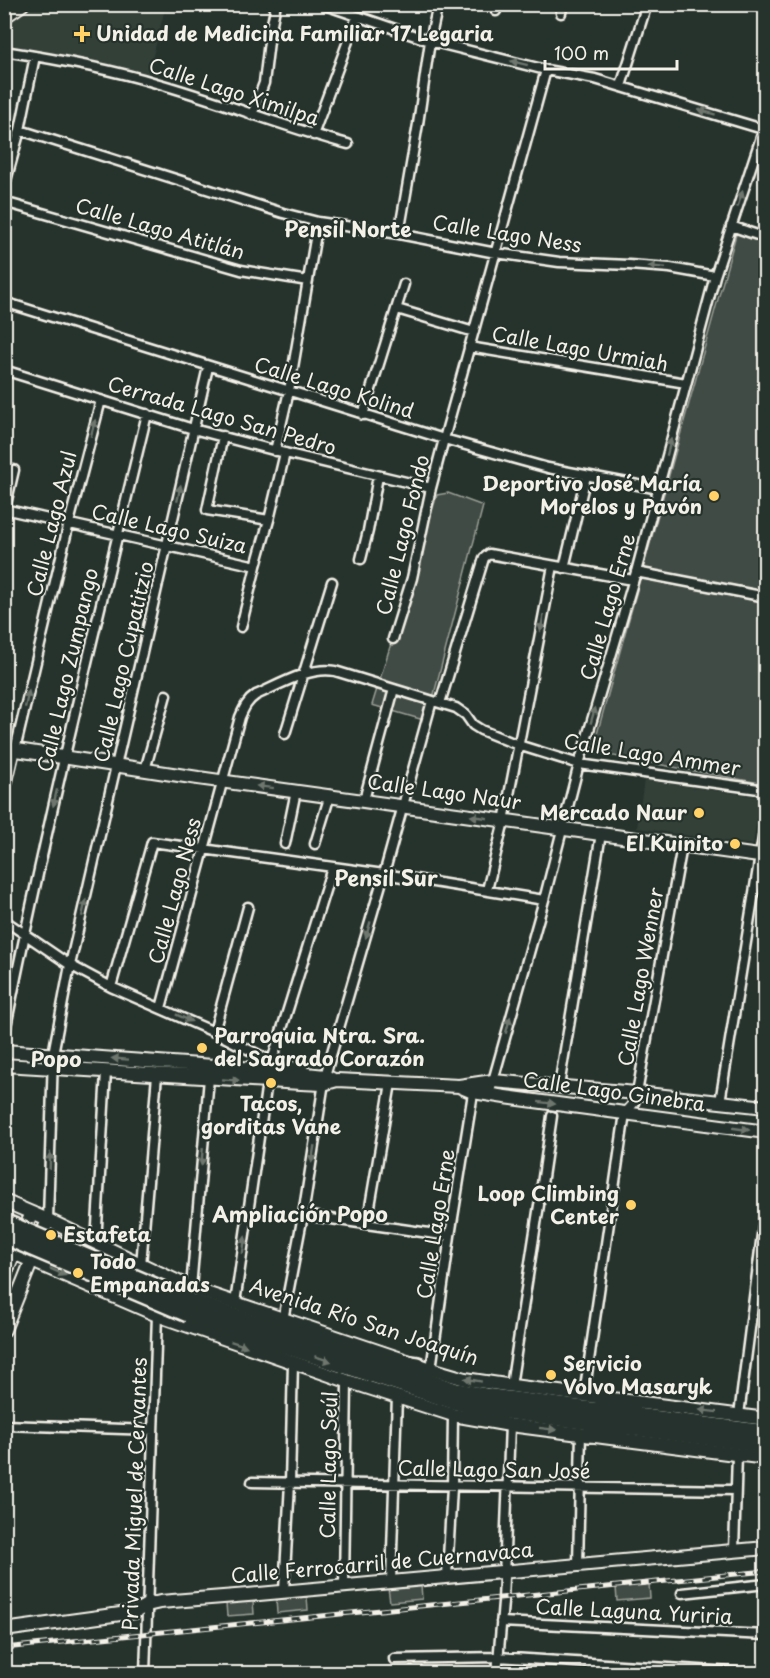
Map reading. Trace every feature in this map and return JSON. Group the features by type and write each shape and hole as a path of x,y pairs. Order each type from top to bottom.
{"highway":[{"name":"Avenida Río San Joaquín","path":"4,1222 369,1374 456,1402 482,1408 765,1433"},
{"name":"Avenida Río San Joaquín","path":"4,1236 457,1391 765,1445"},
{"path":"357,1357 424,1367"},
{"path":"369,1374 397,1396"},
{"path":"602,1398 655,1424"},
{"path":"585,1434 655,1424"}],"street":[{"path":"4,17 23,4"},
{"path":"252,115 264,82 276,4"},
{"path":"322,4 430,41 621,86 765,127"},
{"path":"399,234 438,4"},
{"path":"621,86 647,4"},
{"path":"313,135 357,17"},
{"name":"Calle Lago Ximilpa","path":"4,51 95,67 157,83 313,135 348,144"},
{"path":"4,188 20,130 35,56"},
{"name":"Calle Lago Fondo","path":"393,639 412,578 444,439 546,70"},
{"name":"Calle Lago Erne","path":"489,1095 544,900 579,764 659,489 715,276 765,127"},
{"name":"Calle Lago Ness","path":"20,130 318,222 558,262 670,268 715,276"},
{"name":"Calle Lago Atitlán","path":"4,202 242,270 308,281"},
{"path":"241,627 270,520 318,222"},
{"path":"731,226 765,238"},
{"path":"363,415 404,284"},
{"name":"Calle Lago Kolind","path":"4,302 444,439 548,468 659,489"},
{"path":"398,309 474,332"},
{"name":"Calle Lago Urmiah","path":"469,347 686,383"},
{"name":"Calle Lago Cupatitzio","path":"48,1220 53,1054 70,965 208,367"},
{"name":"Cerrada Lago San Pedro","path":"4,370 193,429 431,488"},
{"name":"Calle Lago Azul","path":"4,796 10,748 101,400"},
{"name":"Calle Lago Zumpango","path":"4,1037 24,934 64,757 147,414"},
{"path":"223,436 207,510 270,520"},
{"path":"5,510 14,470"},
{"path":"361,559 378,476"},
{"path":"564,568 586,476"},
{"name":"Calle Lago Suiza","path":"5,510 256,566"},
{"path":"283,1320 328,1080 403,806 484,558 489,554 564,568 634,576 765,597"},
{"path":"487,890 504,821 553,566"},
{"path":"285,734 332,582"},
{"name":"Calle Lago Ammer","path":"221,781 240,717 249,700 303,675 327,669 462,711 473,725 481,730 518,745 579,764 765,790"},
{"path":"364,800 394,689"},
{"path":"145,770 165,695"},
{"name":"Calle Lago Naur","path":"10,748 117,766 763,857"},
{"name":"Calle Lago Ness","path":"161,1008 221,781"},
{"path":"285,844 296,791"},
{"path":"315,844 330,795"},
{"path":"720,1102 763,857 765,819"},
{"path":"559,1086 601,834"},
{"path":"111,987 152,842 384,874 544,900"},
{"name":"Calle Lago Wenner","path":"585,1395 625,1113 634,1103 637,1092 682,846"},
{"path":"235,1303 269,1071 332,868"},
{"path":"214,1032 248,907"},
{"path":"4,920 70,965 111,987 214,1032 269,1071"},
{"path":"4,1051 269,1071"},
{"path":"4,1065 209,1078 269,1071"},
{"name":"Calle Lago Ginebra","path":"269,1071 328,1080 459,1086 474,1088 489,1095 765,1132"},
{"path":"96,1243 106,1072"},
{"path":"141,1265 157,1075"},
{"path":"190,1301 209,1078"},
{"name":"Calle Lago Ginebra","path":"474,1088 493,1081 637,1092 765,1107"},
{"path":"367,1224 391,1083"},
{"name":"Calle Lago Erne","path":"424,1367 450,1236 474,1088"},
{"path":"542,1184 552,1116"},
{"name":"Avenida Río San Joaquín","path":"4,1201 157,1272 190,1301 235,1303 465,1379 765,1419"},
{"path":"739,1415 765,1203"},
{"path":"511,1386 539,1205"},
{"path":"4,1276 9,1251 32,1213"},
{"path":"303,1215 450,1236"},
{"path":"4,1330 48,1220"},
{"path":"9,1251 140,1309 293,1363 453,1415 510,1425 765,1458"},
{"path":"140,1309 139,1304 144,1288 157,1272"},
{"name":"Privada Miguel de Cervantes","path":"145,1674 157,1315"},
{"path":"284,1591 293,1363"},
{"name":"Calle Lago Seúl","path":"344,1586 347,1381"},
{"path":"391,1582 397,1396"},
{"path":"447,1576 453,1415"},
{"path":"4,1425 153,1430"},
{"path":"498,1674 510,1425"},
{"path":"578,1565 580,1487 585,1434"},
{"path":"734,1551 737,1454"},
{"name":"Calle Lago San José","path":"252,1482 735,1490"},
{"name":"Calle Ferrocarril de Cuernavaca","path":"4,1630 135,1612 147,1605 160,1602 765,1548"},
{"path":"682,1593 765,1584"},
{"name":"Calle Laguna Yuriria","path":"501,1622 765,1635"},
{"path":"394,1659 498,1657 762,1674"}],"shaded area":[{"name":"Unidad de Medicina Familiar 17 Legaria","path":"35,5 166,5 148,75 5,44 5,25"},
{"name":"Deportivo José María Morelos y Pavón","path":"737,231 765,240 765,784 592,752"},
{"path":"448,493 483,506 427,721 372,705 437,495"},
{"name":"Mercado Naur","path":"644,780 760,797 753,845 637,828"},
{"path":"649,1584 650,1598 617,1601 616,1587"},
{"path":"421,1585 422,1599 390,1602 388,1588"},
{"path":"307,1597 308,1610 277,1613 276,1599"},
{"path":"253,1601 254,1614 227,1616 226,1603"}],"railway":[{"path":"4,1648 766,1571"}],"place":[{"name":"Unidad de Medicina Familiar 17 Legaria","path":"82,34"},
{"name":"Deportivo José María Morelos y Pavón","path":"714,496"},
{"name":"Mercado Naur","path":"699,813"},
{"name":"El Kuinito","path":"735,844"},
{"name":"Parroquia Ntra. Sra. del Sagrado Corazón","path":"202,1048"},
{"name":"Tacos, gorditas Vane","path":"271,1083"},
{"name":"Loop Climbing Center","path":"631,1205"},
{"name":"Estafeta","path":"51,1235"},
{"name":"Todo Empanadas","path":"78,1273"},
{"name":"Servicio Volvo Masaryk","path":"551,1375"}],"district":[{"name":"Pensil Norte","path":"348,230"},
{"name":"Pensil Sur","path":"386,879"},
{"name":"Popo","path":"56,1060"},
{"name":"Ampliación Popo","path":"300,1215"}]}
